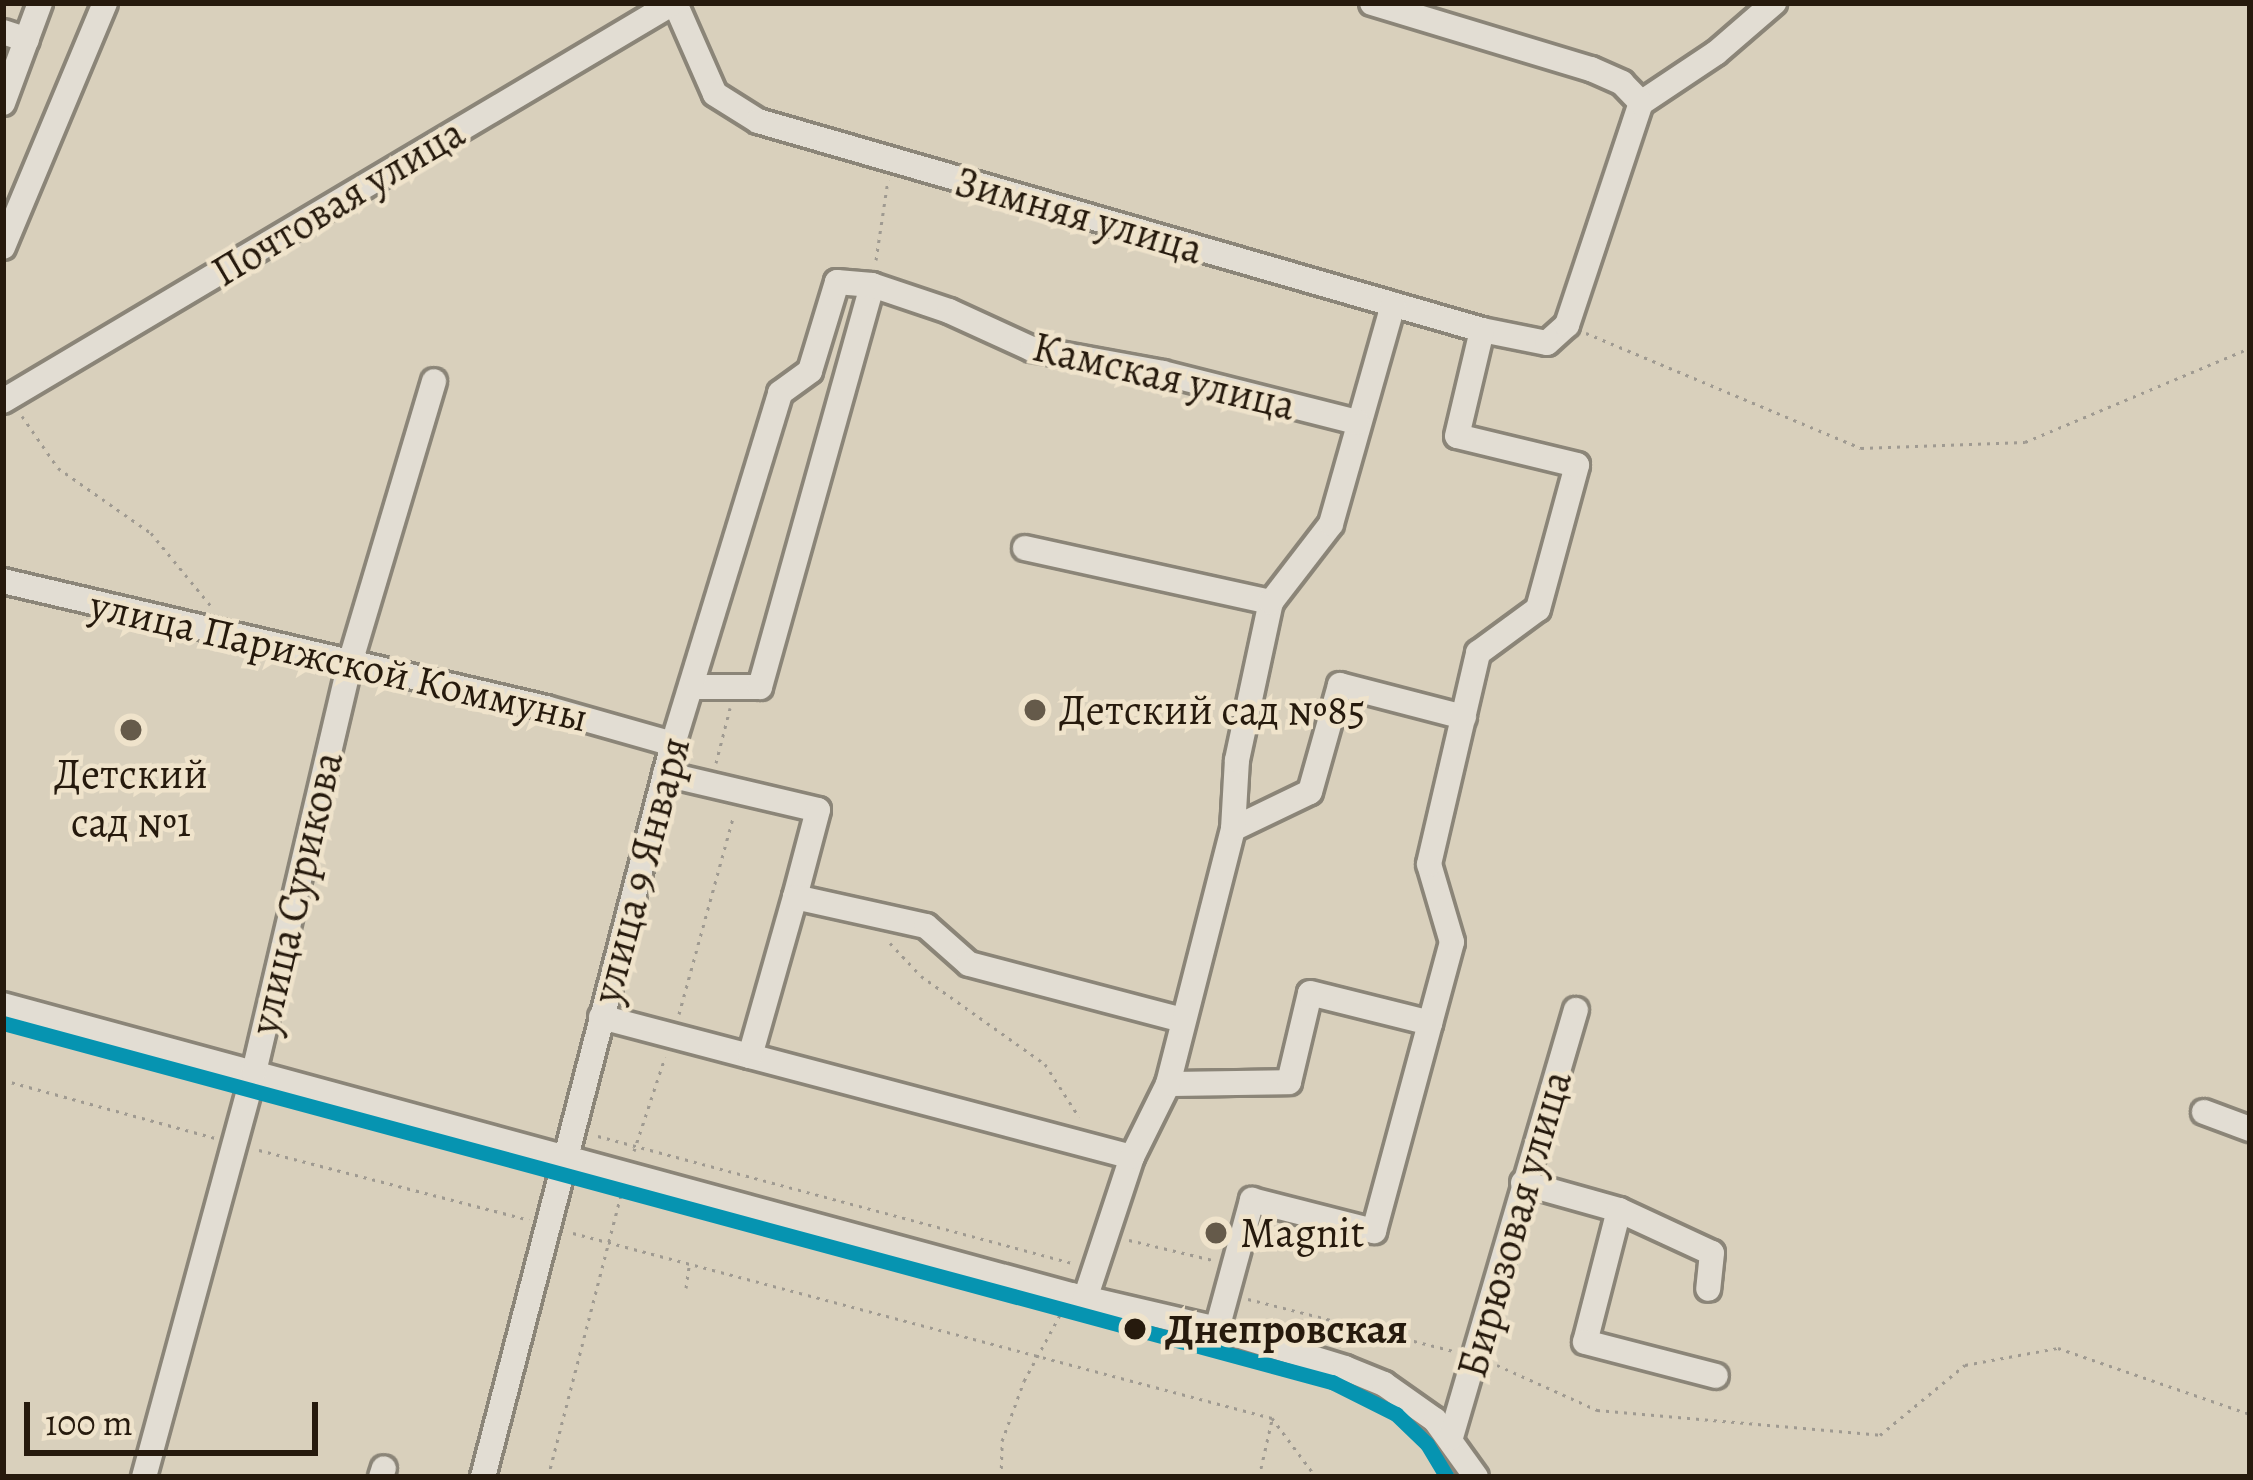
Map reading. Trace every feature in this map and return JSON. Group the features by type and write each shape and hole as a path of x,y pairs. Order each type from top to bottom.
{"street":[{"path":"4,99 15,36 40,3"},
{"path":"3,247 105,3"},
{"name":"Зимняя улица","path":"674,3 706,77 725,104 758,122 1482,330 1547,343 1568,325"},
{"name":"Почтовая улица","path":"4,400 674,3"},
{"path":"1372,3 1591,69 1622,83 1641,103"},
{"path":"1568,325 1641,103 1716,53 1774,3"},
{"name":"Камская улица","path":"837,282 872,285 949,311 1032,349 1163,373 1357,422"},
{"name":"улица 9 Января","path":"483,1477 665,774 780,393 810,371 837,282"},
{"path":"692,687 760,687 872,285"},
{"path":"1078,1297 1093,1269 1132,1157 1168,1084 1233,829 1238,760 1271,602 1330,524 1393,305"},
{"path":"1217,1329 1252,1200 1374,1231 1452,942 1429,864 1478,653 1538,609 1577,465 1457,436 1482,330"},
{"name":"улица Сурикова","path":"144,1477 254,1072 350,663 434,381"},
{"path":"1025,548 1271,602"},
{"name":"улица Парижской Коммуны","path":"3,581 546,707 674,744"},
{"path":"1233,829 1310,792 1340,685 1463,717"},
{"path":"665,774 818,810 750,1055"},
{"path":"795,897 926,926 969,964 1183,1020"},
{"path":"1168,1084 1289,1082 1310,993 1430,1023"},
{"path":"3,1005 1078,1297 1217,1329 1384,1384 1451,1436 1476,1477"},
{"name":"Бирюзовая улица","path":"1451,1436 1478,1357 1523,1184 1576,1010"},
{"path":"602,1017 671,1039 750,1055 1132,1157"},
{"path":"2204,1112 2250,1129"},
{"path":"1523,1184 1619,1210 1712,1253 1708,1289"},
{"path":"1619,1210 1586,1342 1716,1376"}],"path":[{"path":"872,285 891,161"},
{"path":"1568,325 1861,448 2025,442 2250,348"},
{"path":"4,400 34,427 58,468 169,551 233,636"},
{"path":"712,782 735,688"},
{"path":"548,1477 627,1172 671,1039 741,789"},
{"path":"890,943 921,976 1045,1064 1087,1130"},
{"path":"3,1080 689,1267 1272,1418 1316,1477"},
{"path":"572,1130 1093,1269"},
{"path":"1104,1234 1235,1266"},
{"path":"686,1288 689,1267"},
{"path":"1228,1294 1478,1357 1597,1410 1880,1435 1965,1365 2058,1348 2250,1414"},
{"path":"1001,1477 1002,1441 1024,1381 1078,1297"},
{"path":"1259,1477 1272,1418"}],"transit line":[{"path":"3,1023 1332,1382 1396,1414 1427,1444 1447,1477"}],"place":[{"name":"Детский сад №85","path":"1035,710"},
{"name":"Детский сад №1","path":"131,730"},
{"name":"Magnit","path":"1216,1233"},
{"name":"Днепровская","path":"1135,1329"}]}
